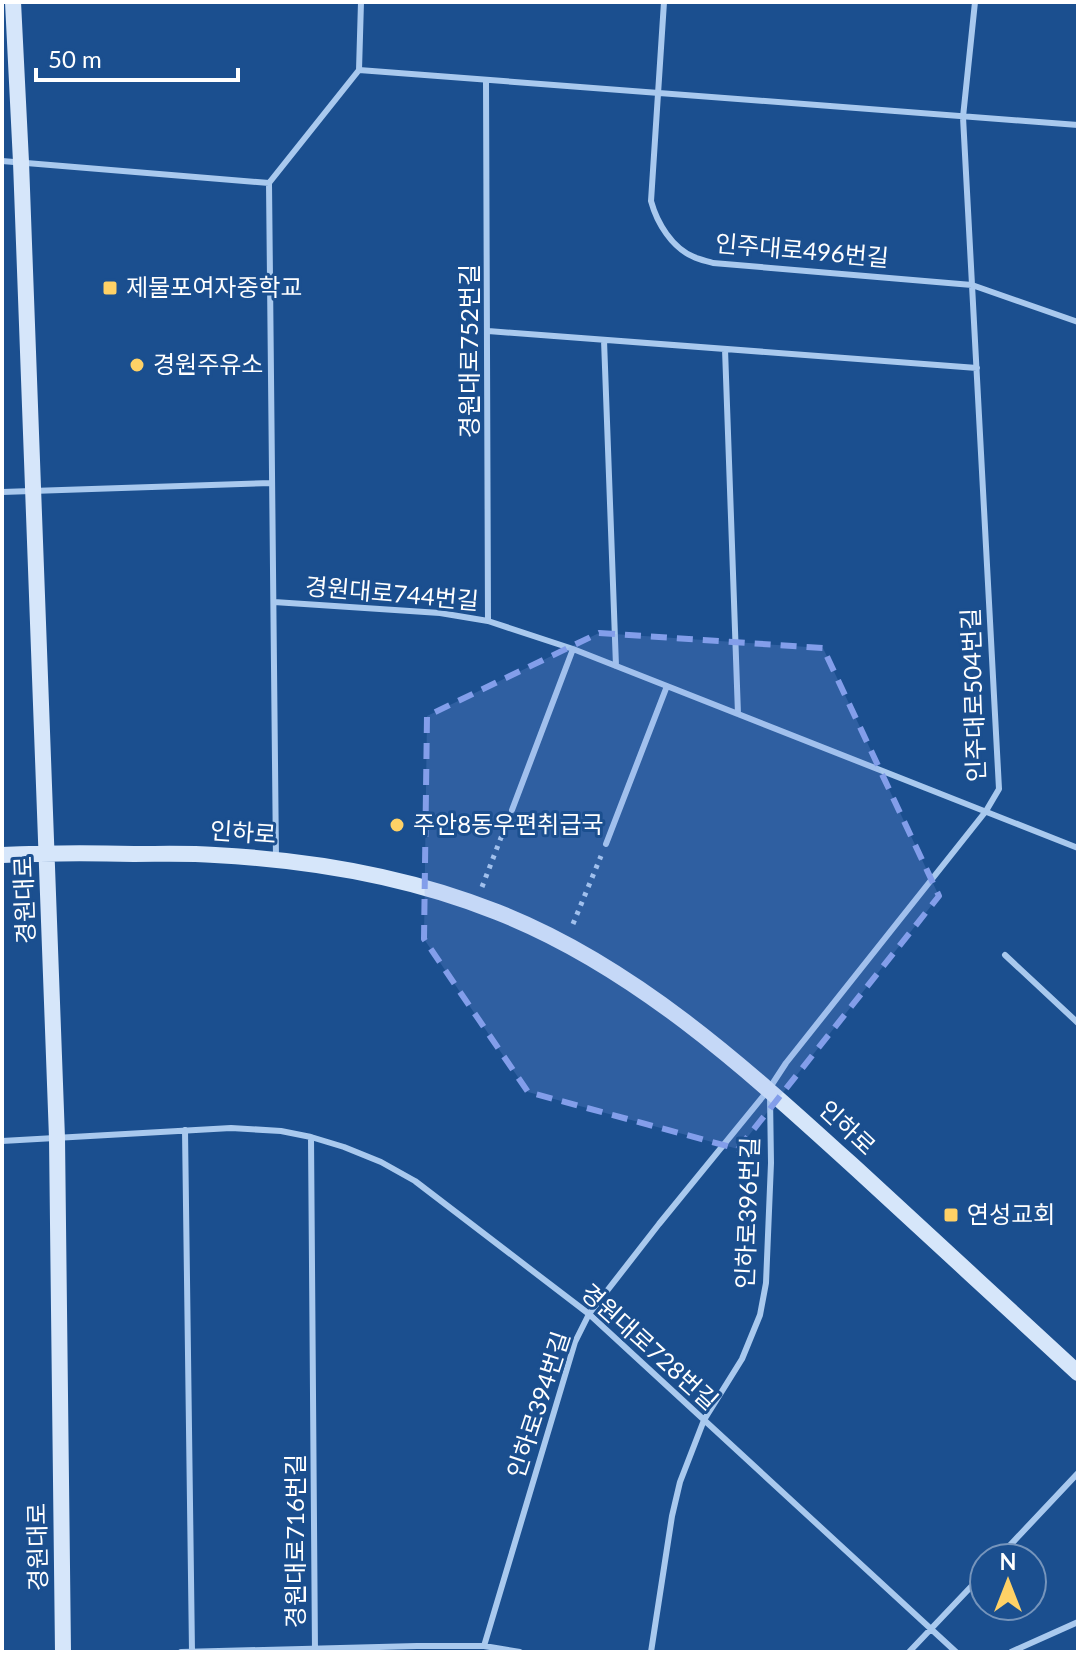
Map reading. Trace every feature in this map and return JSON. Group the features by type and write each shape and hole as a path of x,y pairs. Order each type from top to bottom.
{"main road":[{"name":"경원대로","path":"13,2 57,1138 63,1652"},
{"name":"인하로","path":"2,855 213,854 351,870 423,887 475,904 565,943 633,985 698,1031 769,1089 1078,1373"}],"lane":[{"path":"2,161 269,183 359,70 361,2"},
{"name":"인주대로496번길","path":"664,2 651,201 656,219 678,248 692,257 713,263 972,285 1078,322"},
{"name":"인주대로504번길","path":"769,1089 786,1063 986,811 999,789 963,117 975,2"},
{"path":"359,70 1078,125"},
{"name":"경원대로752번길","path":"486,80 488,621"},
{"name":"경원대로744번길","path":"269,183 274,602 440,613 488,621 573,649 1078,848"},
{"path":"488,331 977,368"},
{"path":"604,340 616,666"},
{"path":"725,349 738,714"},
{"path":"2,492 272,483"},
{"path":"274,602 276,859"},
{"path":"512,810 573,649"},
{"path":"606,844 667,686"},
{"path":"1005,955 1078,1023"},
{"name":"인하로394번길","path":"484,1646 575,1342 589,1314 769,1089"},
{"name":"인하로396번길","path":"651,1652 680,1482 704,1420 742,1359 760,1315 766,1283 771,1163 769,1089"},
{"name":"경원대로728번길","path":"2,1141 231,1128 281,1131 311,1137 381,1162 415,1181 589,1314 956,1652"},
{"path":"185,1130 192,1652"},
{"name":"경원대로716번길","path":"311,1137 315,1650"},
{"path":"1013,1542 1078,1473"},
{"path":"909,1652 968,1590"},
{"path":"1011,1652 1078,1622"},
{"name":"경원대로716번길","path":"181,1652 484,1646 520,1652"}],"path":[{"path":"475,904 512,810"},
{"path":"565,943 606,844"}],"highlighted area":[{"path":"599,633 823,648 939,896 738,1149 528,1092 424,939 427,716"}],"place":[{"name":"제물포여자중학교","path":"110,288"},
{"name":"경원주유소","path":"137,365"},
{"name":"주안8동우편취급국","path":"397,825"},
{"name":"연성교회","path":"951,1215"}]}
